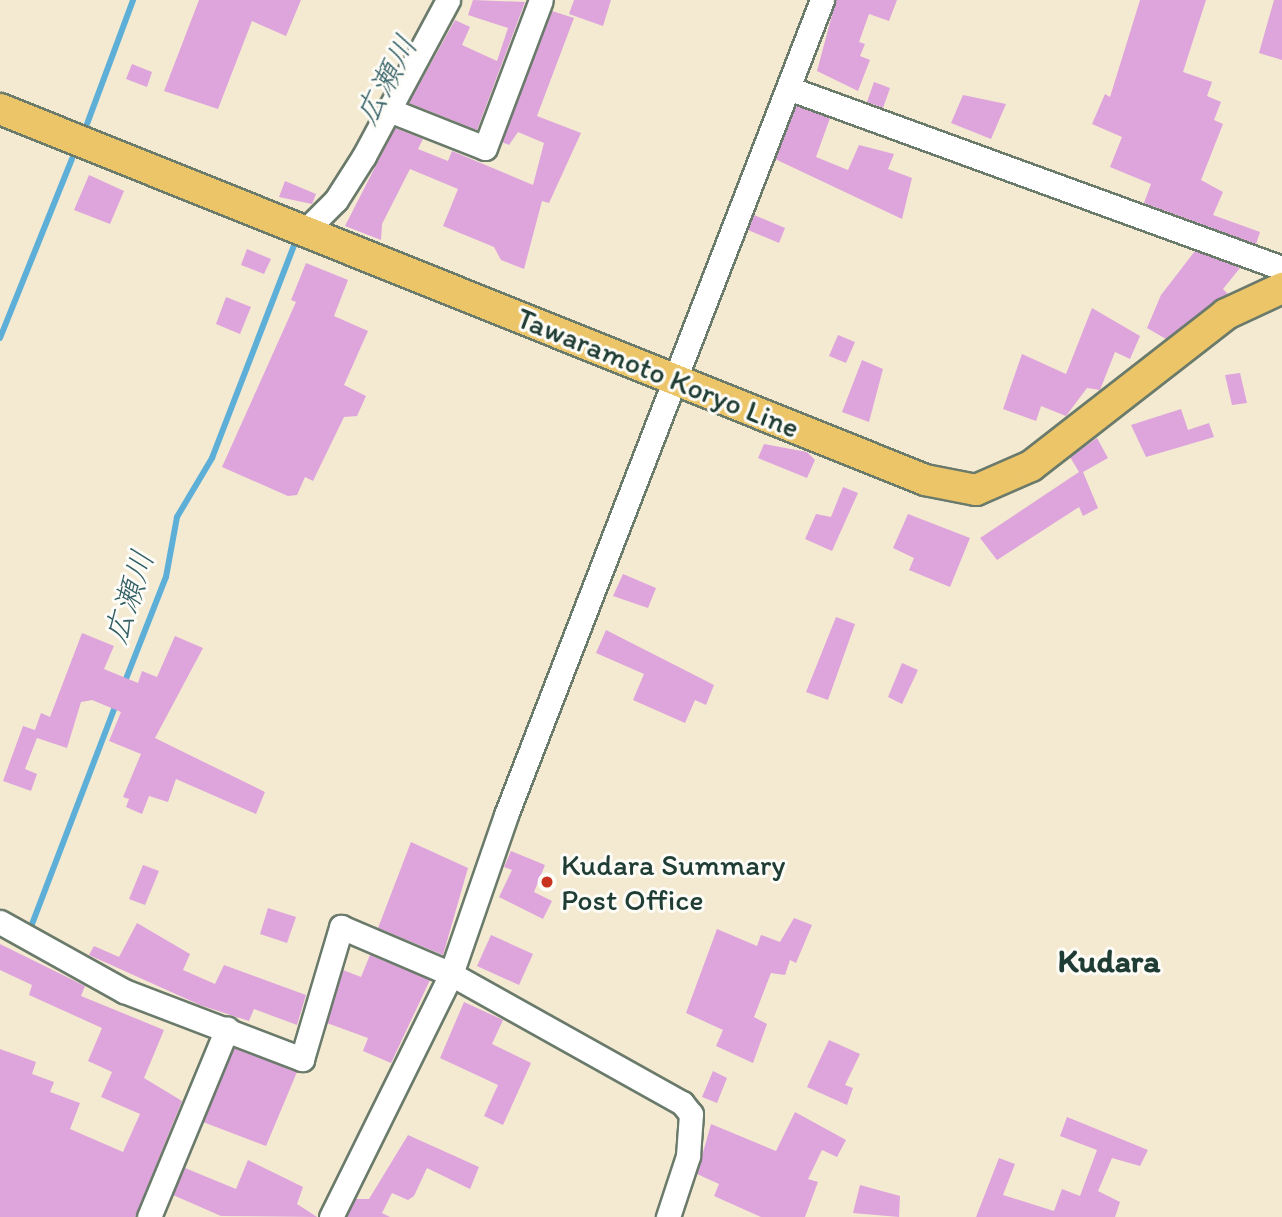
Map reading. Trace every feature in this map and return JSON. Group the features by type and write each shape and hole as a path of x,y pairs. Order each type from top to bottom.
{"main road":[{"name":"Tawaramoto Koryo Line","path":"0,109 925,480 976,490 1031,466 1226,314 1282,288"}],"street":[{"path":"305,231 336,200 395,112 448,0"},
{"path":"395,112 485,148 541,0"},
{"path":"331,1217 451,974 673,379 822,0"},
{"path":"788,88 1282,268"},
{"path":"0,922 124,991 302,1059 341,927 451,974 682,1103 691,1114 688,1156 668,1217"},
{"path":"149,1217 227,1029"}],"building":[{"path":"199,0 301,0 286,36 252,21 218,109 164,91"},
{"path":"473,0 525,2 477,130 409,103 455,20 470,27 462,45 497,61 508,28 468,15"},
{"path":"574,0 611,0 603,26 569,14"},
{"path":"836,0 897,0 889,21 869,14 859,42 865,44 860,56 870,60 858,91 817,71"},
{"path":"1140,0 1206,0 1183,72 1212,82 1207,96 1221,102 1214,120 1223,124 1201,180 1223,192 1213,215 1260,232 1256,244 1144,203 1151,184 1110,167 1122,137 1092,124 1105,94 1110,97"},
{"path":"1274,0 1282,0 1282,60 1259,53"},
{"path":"552,11 574,18 537,116 581,133 549,203 542,201 524,269 501,260 494,247 443,226 458,189 410,169 382,224 381,240 345,226 395,128 423,139 418,149 448,161 452,151 533,185 544,143 518,132 509,145 502,142"},
{"path":"132,64 152,72 147,87 126,79"},
{"path":"874,82 890,88 883,108 867,102"},
{"path":"963,95 1006,104 991,139 951,123"},
{"path":"796,106 830,118 816,157 848,170 859,145 894,154 888,169 912,178 902,219 775,159"},
{"path":"89,175 124,191 110,224 74,210"},
{"path":"285,181 316,194 312,204 279,197"},
{"path":"754,215 785,228 779,243 748,230"},
{"path":"247,249 271,259 264,274 241,265"},
{"path":"1195,251 1240,268 1223,289 1228,294 1166,339 1147,328 1161,295"},
{"path":"306,263 348,280 334,316 368,331 344,385 366,396 357,416 344,417 313,481 305,477 297,495 288,496 222,467 296,302 291,300"},
{"path":"226,297 251,307 240,334 216,324"},
{"path":"1092,308 1140,336 1130,359 1115,352 1100,390 1087,388 1066,416 1041,406 1036,421 1003,409 1022,354 1066,374"},
{"path":"838,335 855,342 846,363 829,356"},
{"path":"862,360 883,369 869,422 842,412"},
{"path":"1240,373 1247,403 1232,405 1225,375"},
{"path":"1181,409 1188,430 1209,423 1214,437 1146,457 1131,425"},
{"path":"1097,438 1108,458 1083,472 1098,508 1083,516 1079,507 997,560 980,538 1079,472 1070,457"},
{"path":"764,444 807,452 815,460 807,478 758,458"},
{"path":"843,487 858,493 832,551 805,539 816,514 831,517"},
{"path":"908,514 970,538 950,587 909,570 914,558 893,548"},
{"path":"623,574 656,588 648,608 613,596"},
{"path":"836,617 855,624 828,700 806,692"},
{"path":"606,630 714,685 706,705 695,700 685,723 633,700 644,674 596,653"},
{"path":"82,633 114,646 104,669 138,683 142,671 157,677 175,636 203,648 155,738 265,792 256,814 176,779 168,802 149,796 142,814 126,807 129,799 123,797 141,754 109,741 121,712 92,700 81,702 67,748 37,738 25,769 37,774 31,791 3,781 23,726 35,730 41,713 50,717"},
{"path":"902,663 918,670 902,704 888,697"},
{"path":"411,842 468,868 443,955 378,928"},
{"path":"511,851 545,865 534,892 552,901 543,919 499,897 512,870 504,867"},
{"path":"143,865 159,871 145,905 129,899"},
{"path":"268,908 296,917 287,943 260,934"},
{"path":"794,918 812,925 796,963 790,960 785,975 771,973 754,1017 767,1024 753,1063 716,1046 723,1030 686,1013 717,929 757,946 761,935 780,942"},
{"path":"137,923 190,954 183,970 215,984 224,965 306,995 297,1025 254,1009 249,1021 200,1005 89,955 94,946 119,957"},
{"path":"491,935 533,954 519,985 477,966"},
{"path":"0,944 85,986 81,996 164,1030 144,1078 182,1101 135,1217 0,1217 0,1049 36,1062 32,1074 54,1082 50,1092 80,1103 70,1129 123,1152 140,1114 101,1097 112,1072 88,1061 102,1028 29,995 32,985 0,970"},
{"path":"370,955 430,980 391,1063 363,1051 368,1038 327,1023 343,970 361,977"},
{"path":"464,1002 503,1020 492,1044 531,1063 503,1125 484,1116 498,1085 440,1058"},
{"path":"829,1040 860,1054 845,1085 853,1088 847,1105 807,1087"},
{"path":"234,1048 297,1072 266,1146 203,1122"},
{"path":"713,1071 727,1078 717,1103 702,1097"},
{"path":"795,1112 846,1140 837,1157 822,1150 808,1179 818,1182 805,1217 761,1217 714,1196 719,1184 697,1174 711,1124 776,1151"},
{"path":"1067,1117 1148,1150 1140,1166 1112,1158 1098,1191 1120,1202 1115,1217 976,1217 999,1158 1015,1164 1003,1195 1054,1211 1062,1189 1080,1196 1097,1150 1060,1136"},
{"path":"408,1135 479,1167 470,1189 427,1168 414,1196 408,1200 392,1193 382,1213 390,1217 347,1217 355,1199 369,1199"},
{"path":"248,1160 303,1187 297,1204 317,1217 221,1216 173,1195 185,1168 236,1189"},
{"path":"860,1185 900,1196 899,1217 853,1213"}],"waterway":[{"name":"広瀬川","path":"87,124 133,0"},
{"name":"広瀬川","path":"0,338 72,159"},
{"name":"広瀬川","path":"124,684 166,577 177,517 212,458 294,245"},
{"name":"広瀬川","path":"29,932 116,704"}],"place":[{"name":"Kudara Summary Post Office","path":"547,882"}],"district":[{"name":"Kudara","path":"1109,961"}]}
